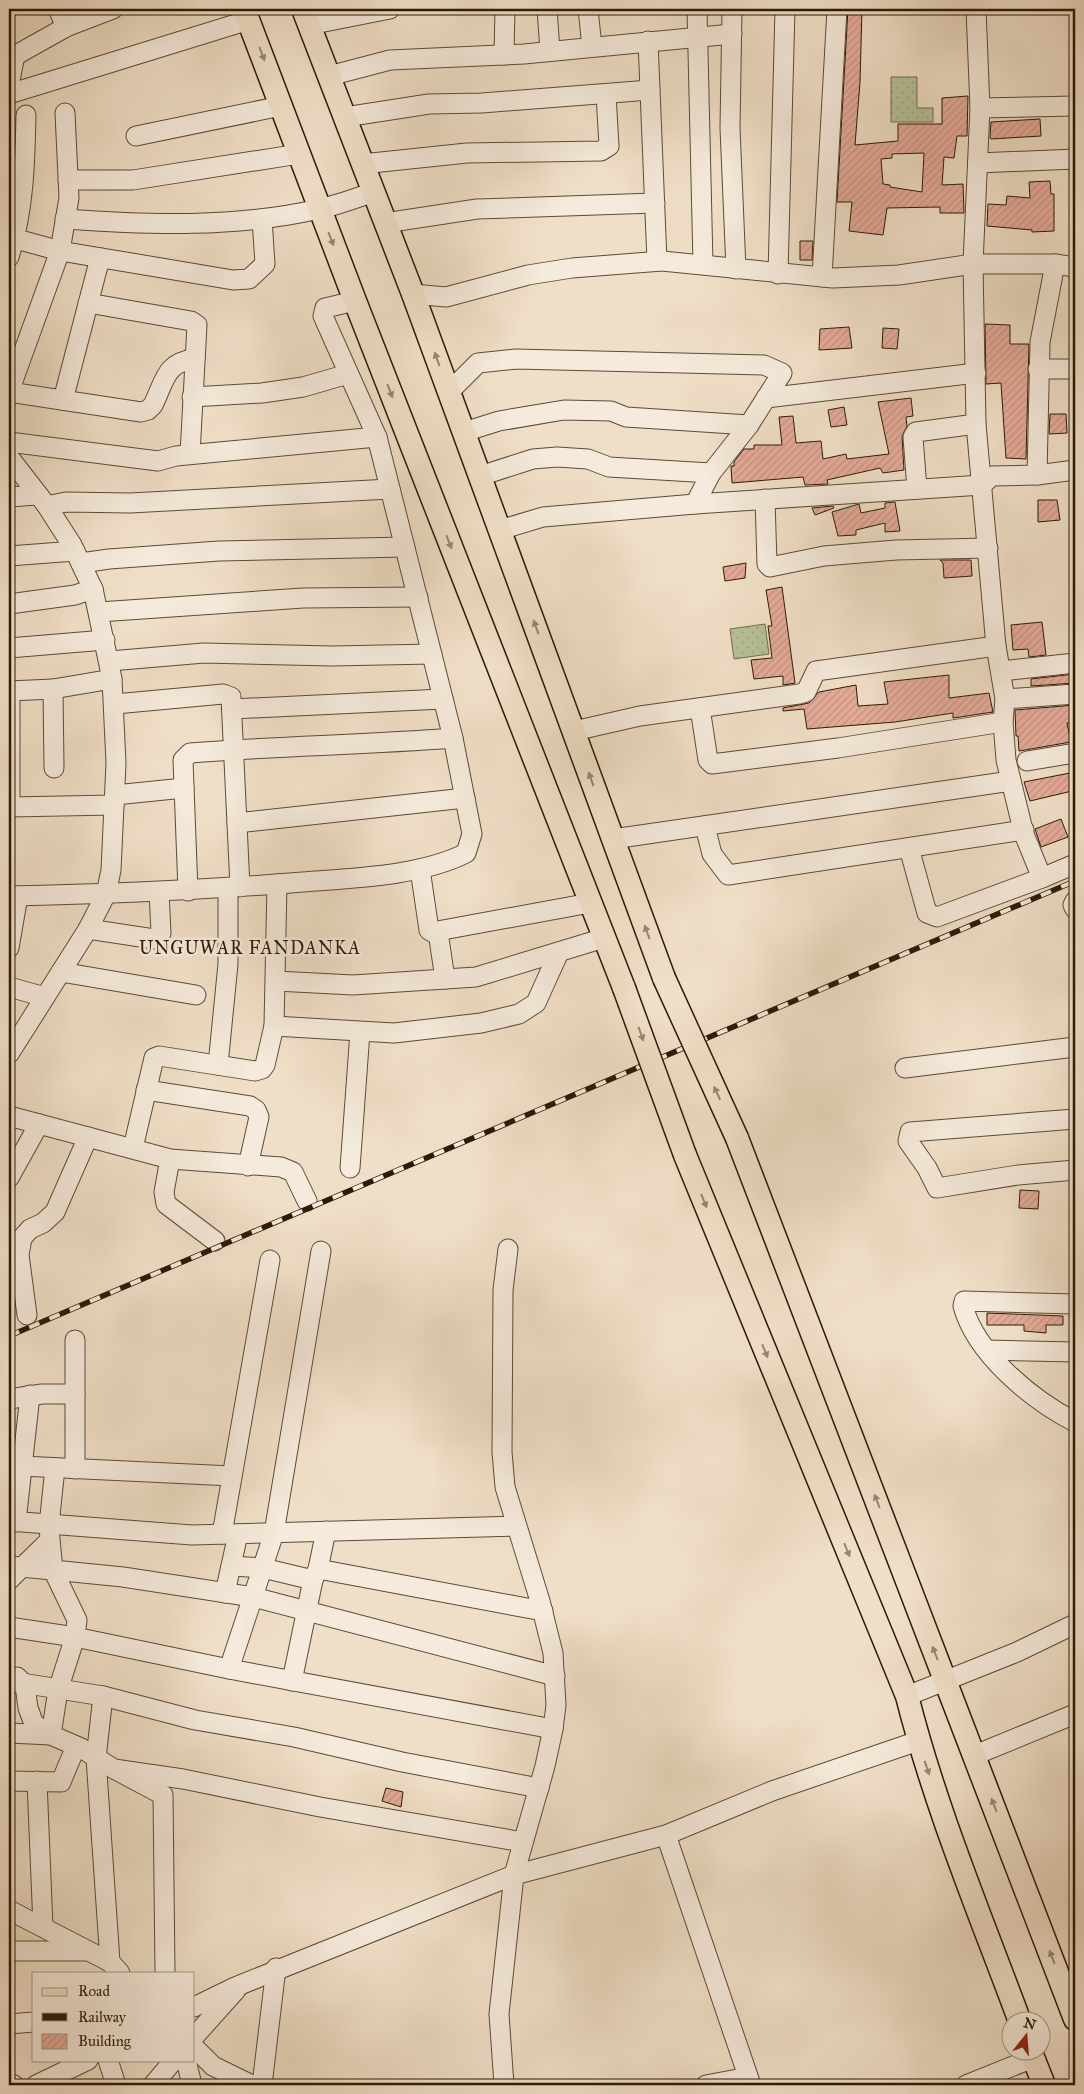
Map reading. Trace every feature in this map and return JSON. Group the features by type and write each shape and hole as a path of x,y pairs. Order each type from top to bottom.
{"main road":[{"path":"246,14 355,301 624,988 685,1156 907,1696 918,1741 1016,2012"},
{"path":"306,17 414,294 664,978 737,1138 1075,2018"},
{"path":"1035,2062 1044,2085"}],"street":[{"path":"58,9 66,27"},
{"path":"9,86 12,57 66,27 113,9"},
{"path":"306,17 390,9"},
{"path":"504,55 505,9"},
{"path":"547,9 550,51"},
{"path":"588,9 592,47"},
{"path":"697,9 699,38 699,164 703,264"},
{"path":"732,9 730,128 736,269"},
{"path":"778,274 785,9"},
{"path":"822,277 837,9"},
{"path":"976,9 980,108 973,264 976,424 996,646 1005,699 1003,722 1006,760 1024,830 1042,878"},
{"path":"9,94 246,14"},
{"path":"329,76 390,60 504,55 732,34"},
{"path":"648,41 657,262"},
{"path":"345,117 422,104 482,103 650,90"},
{"path":"362,164 457,153 606,150 609,146 606,94"},
{"path":"136,136 281,106"},
{"path":"980,108 1075,106"},
{"path":"65,113 68,180 60,251 9,392 141,412 148,410 172,366 180,361 194,359"},
{"path":"9,257 17,176 26,115"},
{"path":"68,180 133,180 299,154"},
{"path":"978,163 1075,160"},
{"path":"65,219 155,224 262,219 320,209 374,192"},
{"path":"385,223 477,210 655,203"},
{"path":"12,237 60,251 225,279 249,279 265,264 262,219"},
{"path":"63,400 100,258"},
{"path":"414,294 446,297 528,275 572,268 657,262 703,264 778,274 822,277 899,275 973,264 1055,264 1075,267"},
{"path":"1037,475 1040,342 1055,264"},
{"path":"9,948 13,896 234,888 420,869 450,862 466,854 472,834 465,798 443,699 377,437 323,316 325,308 355,301"},
{"path":"88,304 191,321 197,325 190,454"},
{"path":"449,392 478,363 534,359 764,365 782,373 749,425 712,473 695,504"},
{"path":"1038,369 1075,369"},
{"path":"766,398 976,373"},
{"path":"192,397 262,393 302,387 348,374"},
{"path":"464,432 500,420 564,410 611,411 626,417 749,425"},
{"path":"917,489 913,437 916,432 976,424"},
{"path":"9,442 158,460 190,454 377,437"},
{"path":"9,457 42,501 78,557 93,589 111,670 115,704 115,800 111,870 106,894 88,929 9,1054"},
{"path":"480,476 533,459 557,457 588,459 609,467 712,473"},
{"path":"500,530 543,517 765,498 982,485 992,476 1037,475 1075,470"},
{"path":"9,497 42,501 130,503 390,489"},
{"path":"765,498 767,564 770,567 824,556 896,550 988,548"},
{"path":"9,556 109,559 219,551 405,547"},
{"path":"9,604 75,595 93,589"},
{"path":"99,612 303,598 418,597"},
{"path":"9,648 105,640"},
{"path":"574,731 640,716 806,692 816,671 996,646"},
{"path":"184,788 115,800 10,807 9,692 53,689 111,670 204,653 332,656 432,654"},
{"path":"1001,671 1075,663"},
{"path":"53,689 54,768"},
{"path":"115,704 223,694 231,697 237,823 234,888 218,1065"},
{"path":"1005,699 1075,694"},
{"path":"232,709 443,699"},
{"path":"700,708 708,760 712,764 838,748 1003,722"},
{"path":"188,890 183,760 185,755 234,750 336,747 452,738"},
{"path":"1027,761 1075,752"},
{"path":"613,839 1011,781"},
{"path":"237,823 465,798"},
{"path":"705,826 712,854 728,875 1024,830"},
{"path":"909,848 927,913 937,917 1075,864"},
{"path":"420,869 429,930 438,932 590,903"},
{"path":"133,1148 154,1058 159,1056 255,1070 262,1069 265,1065 274,1026 277,884"},
{"path":"88,929 154,939 159,938 161,933 159,892"},
{"path":"1075,901 1073,905 1075,909"},
{"path":"438,932 445,979"},
{"path":"276,981 354,985 476,976 604,938"},
{"path":"274,1026 360,1032 394,1032 471,1024 519,1014 536,1003 559,952"},
{"path":"61,972 196,995"},
{"path":"9,988 44,997"},
{"path":"350,1168 360,1032"},
{"path":"905,1068 1075,1047"},
{"path":"146,1090 250,1106 256,1110 259,1117 248,1166"},
{"path":"9,1116 170,1159 281,1168 293,1172 306,1201"},
{"path":"1075,1119 910,1132 908,1141 927,1168 937,1188 1018,1175 1075,1170"},
{"path":"9,1178 39,1124"},
{"path":"27,1315 19,1255 22,1238 30,1229 43,1223 55,1212 88,1137"},
{"path":"170,1159 164,1192 166,1204 215,1241"},
{"path":"504,2085 499,2014 514,1875 554,1729 556,1706 553,1653 543,1612 505,1487 502,1452 503,1290 508,1249"},
{"path":"229,1669 274,1533 321,1250"},
{"path":"225,1593 231,1566 232,1476 270,1260"},
{"path":"1075,1304 964,1301 964,1310 986,1350 1007,1374 1058,1413 1075,1422"},
{"path":"75,1340 75,1469"},
{"path":"986,1350 1075,1352"},
{"path":"9,1399 30,1395 75,1394"},
{"path":"30,1395 12,1522 50,1533 192,1535 516,1526"},
{"path":"21,1466 232,1476"},
{"path":"51,1735 58,1690 75,1637 77,1620 53,1570 50,1533 55,1468"},
{"path":"292,1681 305,1611 326,1531"},
{"path":"13,1572 50,1533"},
{"path":"231,1566 315,1574 543,1612"},
{"path":"13,1572 53,1570 123,1577 253,1598 555,1676"},
{"path":"907,1696 947,1682 1017,1652 1075,1624"},
{"path":"9,1627 75,1637 229,1669 554,1729"},
{"path":"9,1670 17,1683 34,1724 163,1795 166,1972"},
{"path":"17,1683 103,1696 195,1720 294,1737 402,1762 539,1788"},
{"path":"9,1910 88,1951 113,1961 96,1758 103,1696"},
{"path":"975,1755 1075,1714"},
{"path":"9,1733 51,1735"},
{"path":"195,2007 276,1969 514,1875 666,1835 772,1791 918,1741"},
{"path":"9,1781 61,1782 76,1746"},
{"path":"114,1769 183,1779 320,1807 523,1842"},
{"path":"37,1781 43,1927"},
{"path":"666,1835 750,2081 706,2085"},
{"path":"9,1951 88,1951"},
{"path":"262,2085 276,1969"},
{"path":"195,2037 241,1984"},
{"path":"9,2024 32,2022"},
{"path":"195,2048 213,2066 252,2085"},
{"path":"109,2062 116,2085"},
{"path":"152,2085 172,2062"},
{"path":"186,2062 192,2085"},
{"path":"966,2085 1017,2062"},
{"path":"36,2085 76,2071"},
{"path":"9,2083 14,2085"}],"green space":[{"path":"891,77 917,77 917,108 933,108 933,122 891,122"},
{"path":"765,624 769,654 734,659 730,629"}],"building":[{"path":"848,9 862,9 860,82 855,145 898,141 898,124 942,124 942,98 968,96 967,136 957,136 954,158 944,157 942,185 963,184 964,213 940,213 940,207 887,208 883,235 849,231 852,202 837,202","holes":["924,153 922,192 890,187 890,185 883,184 881,159 892,158 892,154"]},
{"path":"1040,119 1041,136 991,139 990,137 991,122"},
{"path":"1050,181 1051,194 1054,194 1054,231 1032,232 1032,230 987,226 988,204 1006,205 1007,196 1030,198 1029,182"},
{"path":"800,241 813,241 812,260 800,260"},
{"path":"985,324 1010,325 1010,344 1029,344 1026,459 1006,458 1001,383 986,384"},
{"path":"849,327 852,348 819,350 820,329"},
{"path":"883,328 899,329 897,349 882,348"},
{"path":"911,398 913,416 906,417 907,426 902,437 904,470 883,473 880,468 827,480 828,484 805,485 803,477 732,483 731,466 734,466 734,462 744,449 754,449 754,445 782,445 779,417 793,416 796,443 821,441 823,459 846,454 847,459 889,454 878,402"},
{"path":"844,407 847,425 831,427 828,410"},
{"path":"1050,414 1066,414 1067,433 1049,434"},
{"path":"1038,500 1057,500 1060,520 1038,522"},
{"path":"895,502 900,531 885,532 885,523 856,530 856,535 838,536 832,512 859,504 861,513 885,508 885,503"},
{"path":"833,506 834,508 815,515 812,508"},
{"path":"940,560 971,560 972,576 944,578 943,563"},
{"path":"746,563 745,578 725,581 723,567"},
{"path":"782,587 795,683 783,685 783,676 754,679 751,660 772,658 768,626 772,626 766,590"},
{"path":"1042,622 1046,655 1029,657 1028,649 1013,650 1011,625"},
{"path":"1075,674 1075,683 1031,686 1031,679"},
{"path":"949,675 949,698 989,693 993,712 953,718 953,713 895,722 807,729 804,709 783,711 783,708 809,703 819,692 856,685 858,706 888,704 884,682"},
{"path":"1075,705 1075,723 1067,723 1071,742 1019,751 1018,736 1016,736 1015,710"},
{"path":"1070,773 1072,791 1030,801 1024,782"},
{"path":"1061,819 1068,837 1041,847 1035,829"},
{"path":"1020,1190 1039,1191 1038,1209 1019,1208"},
{"path":"987,1313 1063,1316 1063,1325 1046,1325 1046,1333 1024,1331 1024,1325 987,1325"},
{"path":"386,1788 403,1792 401,1807 382,1801"}],"railway":[{"path":"9,1336 1075,881"}],"district":[{"name":"UNGUWAR FANDANKA","path":"250,948"}]}
